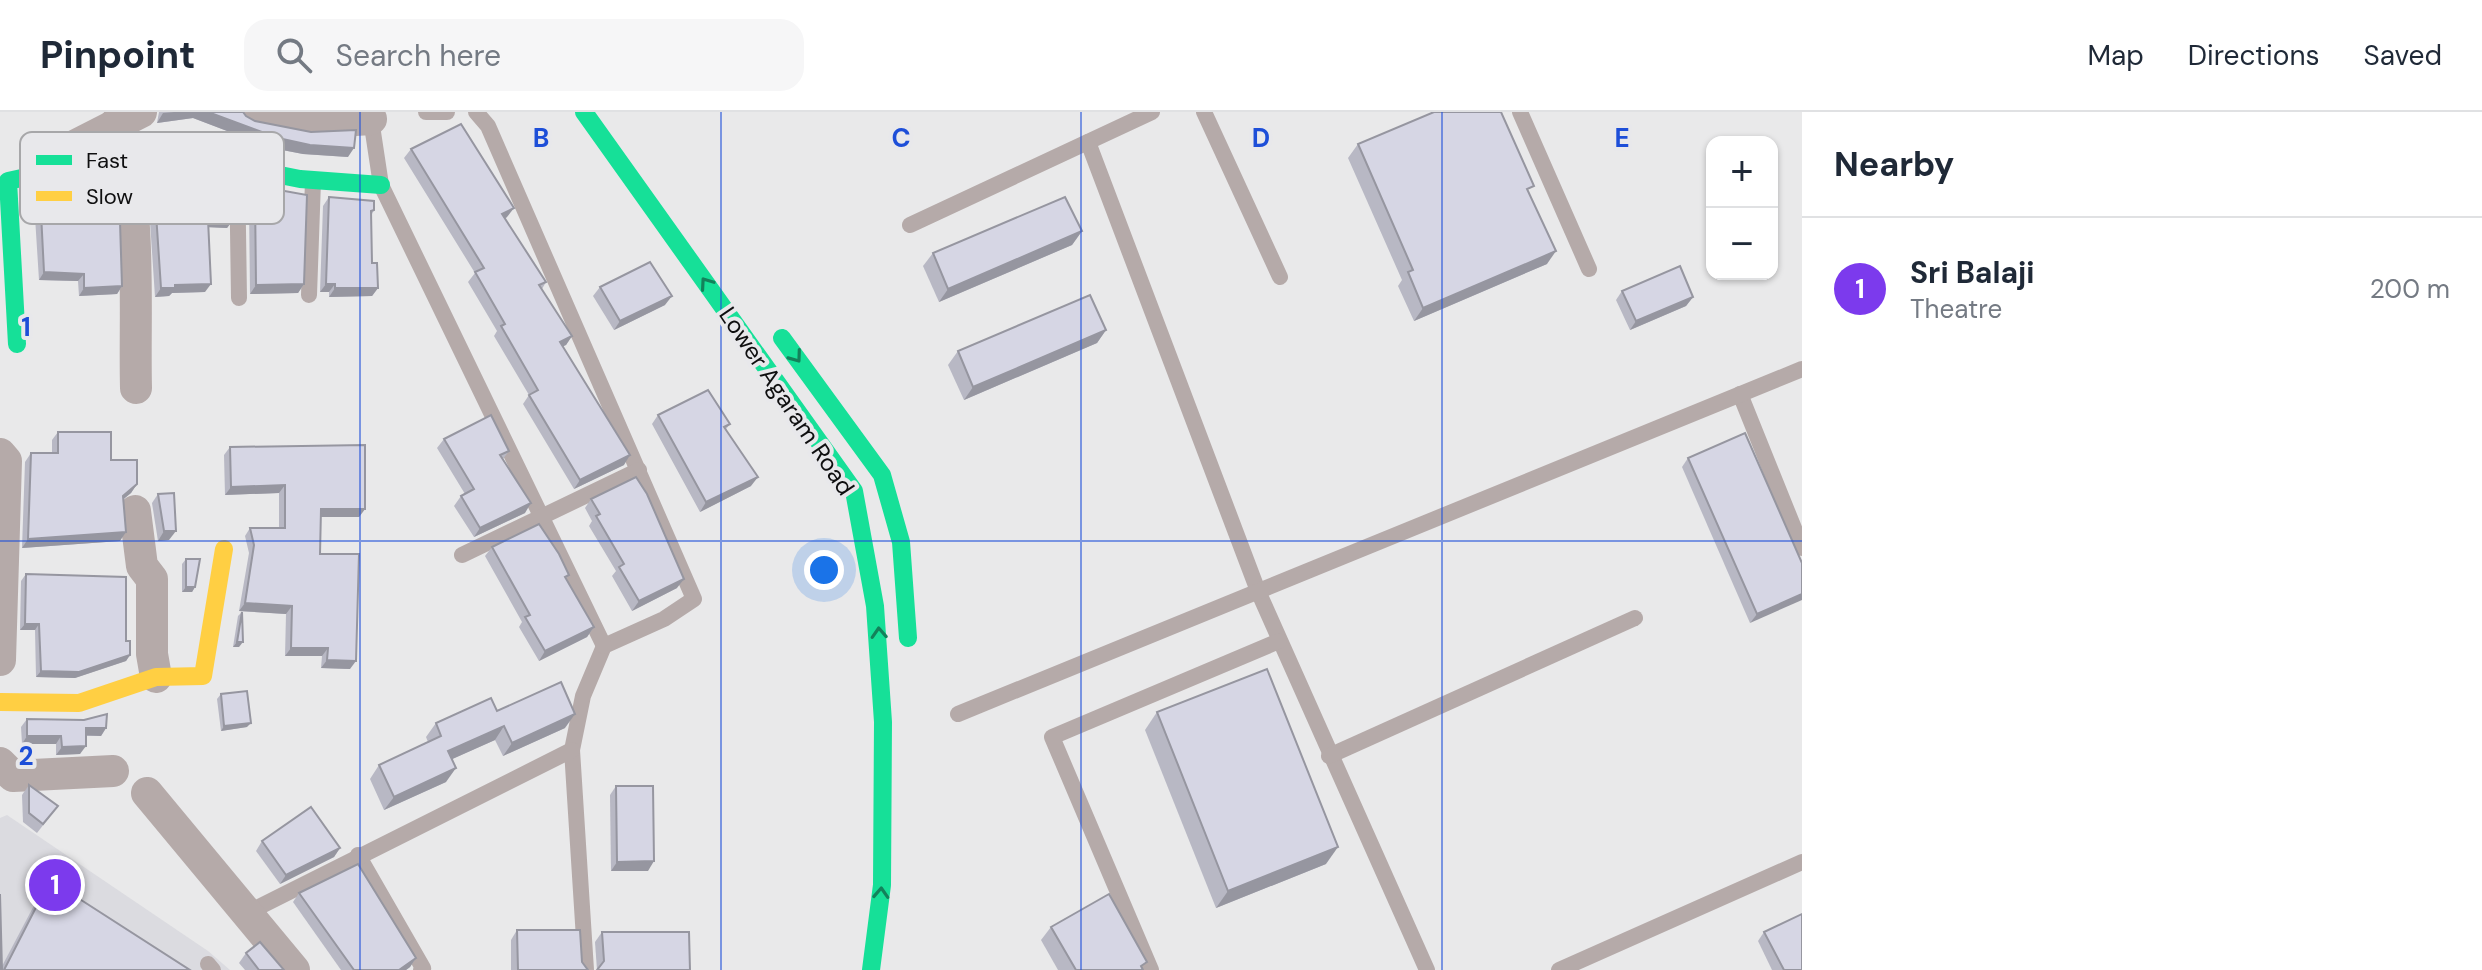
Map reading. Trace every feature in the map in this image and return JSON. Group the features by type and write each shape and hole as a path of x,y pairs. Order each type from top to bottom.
{"main road":[{"name":"Lower Agaram Road","path":"584,112 854,491 870,552 878,605 884,742 879,934 871,970"},
{"path":"284,175 381,185"},
{"path":"4,184 17,344"},
{"name":"Lower Agaram Road","path":"768,319 882,475 901,542 908,660"},
{"path":"0,702 79,703 156,677 203,676 224,549"}],"street":[{"path":"252,112 308,123 371,119"},
{"path":"102,132 128,118"},
{"path":"131,224 136,388"},
{"path":"0,454 6,461 0,660"},
{"path":"135,511 142,566 152,579 152,654 156,677"},
{"path":"0,763 13,776 113,771"},
{"path":"147,793 244,914 294,970"}],"lane":[{"path":"426,112 447,112"},
{"path":"476,112 488,126 694,599 664,619 604,646 583,696 572,750 586,970"},
{"path":"910,225 1152,112"},
{"path":"1204,112 1280,277"},
{"path":"1520,112 1589,269"},
{"path":"371,119 381,185 604,646"},
{"path":"1088,142 1258,591 1427,970"},
{"path":"309,295 313,180"},
{"path":"238,224 239,298"},
{"path":"958,714 1802,369"},
{"path":"1740,394 1802,548"},
{"path":"462,555 639,470"},
{"path":"1329,756 1635,618"},
{"path":"1151,970 1052,737 1279,641"},
{"path":"244,914 572,750"},
{"path":"358,855 423,968 421,970"},
{"path":"1559,970 1802,862"}],"shaded area":[{"path":"7,815 208,951 230,970 0,970 0,818"}],"building":[{"path":"208,112 243,112 255,121 311,132 356,130 354,148 310,145 284,139 284,132 262,132"},
{"path":"1434,112 1501,112 1534,186 1527,189 1556,251 1423,308 1408,272 1413,270 1358,144"},
{"path":"461,124 514,208 502,214 546,282 539,285 572,336 560,342 630,455 580,480 529,395 538,390 501,326 505,324 475,272 484,268 411,149"},
{"path":"284,191 307,195 304,284 256,285 255,224 284,224"},
{"path":"329,197 374,201 374,210 371,211 372,263 377,263 378,288 335,288 335,284 326,284"},
{"path":"1065,197 1082,231 948,289 933,253"},
{"path":"42,224 120,224 122,286 84,288 84,274 44,272"},
{"path":"157,224 208,224 211,284 161,288"},
{"path":"650,262 672,296 620,321 600,287"},
{"path":"1680,266 1693,297 1636,321 1622,291"},
{"path":"1090,295 1106,330 973,387 958,351"},
{"path":"708,390 730,424 724,427 758,477 706,502 658,415"},
{"path":"491,415 509,451 500,455 531,503 480,528 461,496 474,489 444,439"},
{"path":"58,432 111,432 111,460 137,460 137,484 123,496 126,532 28,539 31,453 58,453"},
{"path":"1745,433 1802,563 1802,594 1757,614 1688,458"},
{"path":"365,445 365,509 321,509 320,554 359,554 356,661 327,660 328,648 291,648 292,606 245,603 254,545 250,528 285,528 285,485 231,487 230,447"},
{"path":"636,477 647,494 684,579 639,601 619,567 624,564 596,516 600,514 591,499"},
{"path":"174,493 176,531 164,531 158,494"},
{"path":"539,524 559,554 569,575 565,577 594,627 545,651 525,617 530,615 492,547"},
{"path":"186,559 200,559 195,587 186,587"},
{"path":"26,574 126,577 126,641 130,641 130,655 79,672 41,671 39,624 25,624"},
{"path":"242,612 243,642 237,642"},
{"path":"1267,669 1338,847 1228,891 1157,712"},
{"path":"561,682 575,714 512,743 504,726 448,751 456,768 394,797 379,765 441,736 436,723 491,698 497,711"},
{"path":"247,691 251,723 224,726 221,694"},
{"path":"107,714 106,728 86,728 86,746 62,747 61,736 27,736 27,719 84,720"},
{"path":"29,785 58,806 43,824 29,813"},
{"path":"616,786 653,786 654,861 617,862"},
{"path":"311,807 340,848 286,875 262,841"},
{"path":"358,864 416,958 399,970 354,970 299,893"},
{"path":"50,880 190,970 4,970"},
{"path":"0,894 2,970 0,970"},
{"path":"1109,894 1147,962 1141,966 1143,970 1076,970 1051,927"},
{"path":"1802,914 1802,970 1784,970 1764,932"},
{"path":"517,930 580,930 582,962 588,970 518,970"},
{"path":"602,932 689,932 690,970 597,970 604,961"},
{"path":"260,942 284,970 259,970 246,953"}],"traffic: fast":[{"path":"584,112 854,491 875,606 883,722 882,885 871,970"},
{"path":"284,176 381,185"},
{"path":"17,344 8,181 20,178"},
{"path":"782,338 882,475 901,542 908,638"}],"traffic: slow":[{"path":"0,702 79,703 156,677 203,676 224,549"}],"place":[{"name":"Sri Balaji","path":"55,885"}]}
